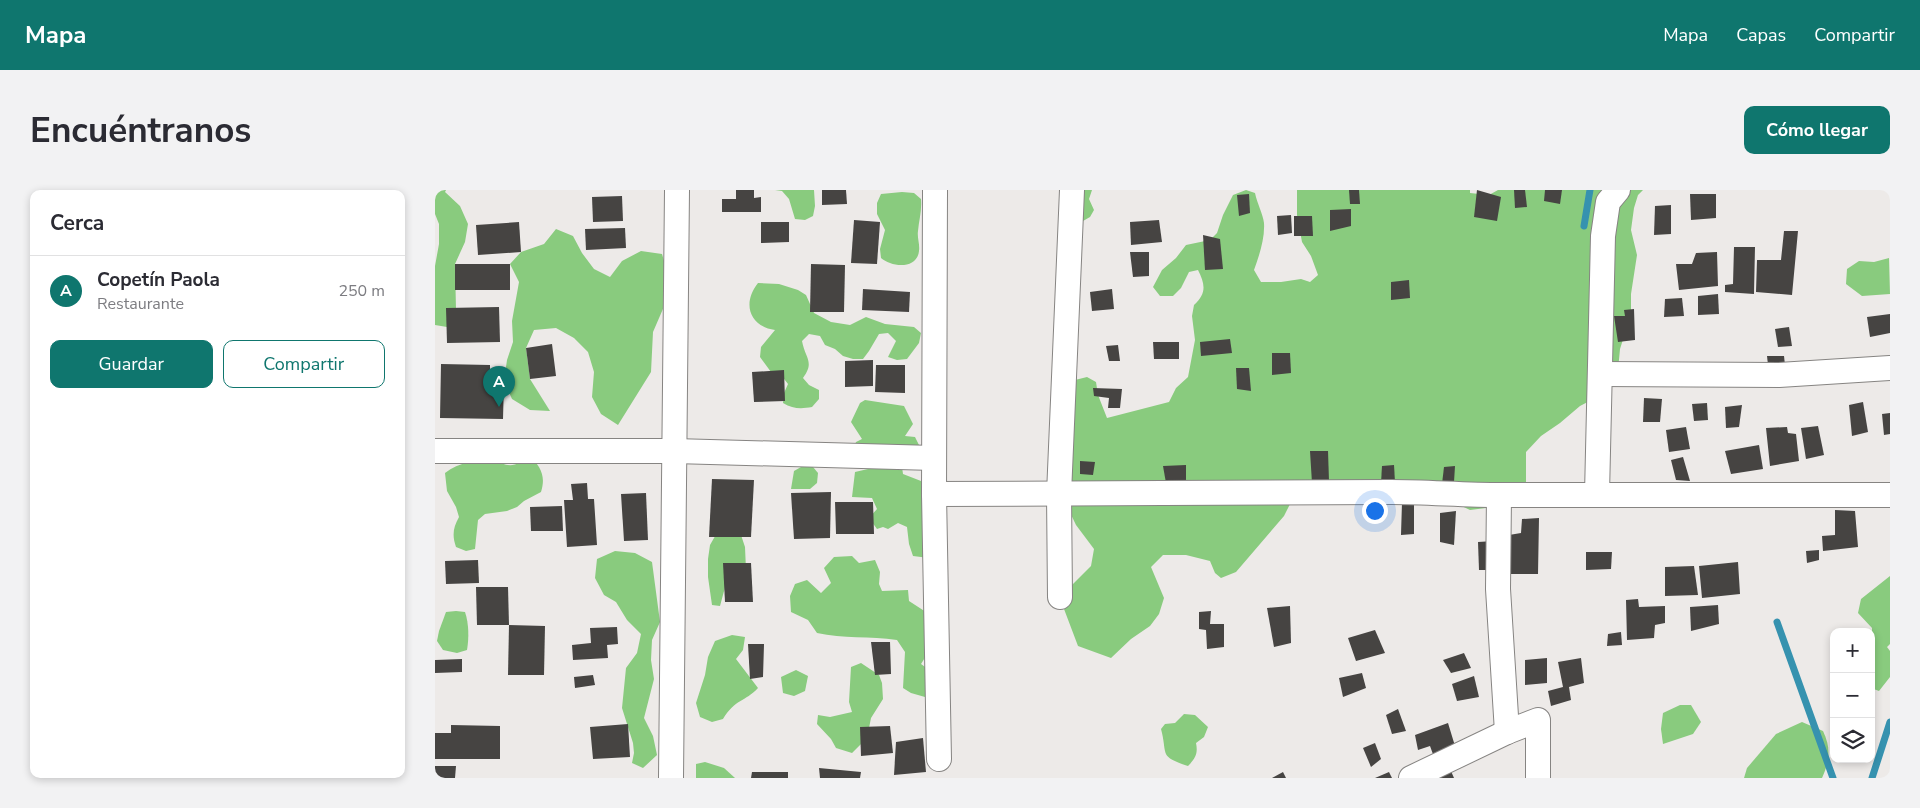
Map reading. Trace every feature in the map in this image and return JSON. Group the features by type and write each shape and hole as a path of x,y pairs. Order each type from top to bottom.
{"street":[{"path":"671,778 677,190"},
{"path":"935,190 934,494 939,759"},
{"path":"1060,597 1059,494 1072,190"},
{"path":"1597,494 1603,236 1608,202 1617,190"},
{"path":"1601,374 1779,375 1890,368"},
{"path":"435,451 674,450 934,458"},
{"path":"934,494 1393,492 1499,495 1890,495"},
{"path":"1499,495 1498,589 1507,732"},
{"path":"1411,778 1507,732 1539,720 1538,778"}],"green space":[{"path":"435,190 446,190 445,192 460,206 468,224 465,242 455,264 456,310 447,327 435,325 435,266 439,244 439,224 435,214"},
{"path":"775,190 814,190 815,206 813,216 805,220 795,219 789,199 782,191"},
{"path":"1073,190 1092,190 1089,199 1094,210 1090,217 1083,221 1079,215"},
{"path":"1246,190 1255,193 1264,223 1263,241 1254,270 1261,282 1301,279 1310,282 1318,275 1311,256 1302,242 1297,215 1297,190 1470,190 1470,193 1489,195 1498,190 1643,190 1638,195 1634,208 1631,230 1637,255 1631,294 1631,314 1620,349 1618,370 1603,394 1580,406 1541,436 1526,452 1526,484 1494,507 1470,510 1451,501 1292,500 1284,516 1236,572 1221,578 1215,573 1210,561 1186,555 1163,555 1151,567 1164,598 1159,614 1150,626 1131,639 1111,658 1078,646 1064,609 1069,588 1091,566 1094,549 1076,525 1065,502 1071,381 1087,377 1096,382 1098,395 1107,418 1169,402 1176,388 1188,377 1195,340 1192,316 1194,305 1203,292 1203,284 1198,270 1189,272 1181,288 1173,296 1160,296 1153,287 1162,270 1176,258 1186,245 1210,240 1217,233 1233,195"},
{"path":"914,193 921,199 918,234 919,251 914,261 909,264 897,265 881,258 880,249 885,230 877,214 877,203 881,194"},
{"path":"556,229 573,236 582,253 594,269 610,277 622,261 641,251 662,254 668,274 669,295 653,332 651,372 618,425 601,414 592,397 594,372 588,352 574,338 556,328 534,330 526,348 530,379 550,411 530,410 512,399 504,381 507,360 513,342 512,321 519,282 510,264 521,252 544,244"},
{"path":"1889,258 1890,294 1862,296 1846,284 1847,269 1859,261 1874,262"},
{"path":"758,283 779,284 798,290 806,295 814,313 831,322 850,325 866,317 885,324 914,327 921,333 919,343 907,359 897,360 888,357 896,341 888,333 879,334 863,359 853,359 843,356 835,349 825,345 820,336 809,334 802,341 809,364 807,373 803,378 809,385 819,390 819,399 812,407 790,406 783,403 784,393 788,384 781,375 771,372 760,357 761,347 775,330 759,324 751,312 749,306 750,298"},
{"path":"865,400 904,406 913,424 905,436 915,437 921,449 902,467 903,474 921,481 928,490 929,558 913,556 907,527 898,523 888,529 883,527 877,529 869,518 877,509 872,498 852,497 855,472 868,469 853,449 856,442 862,439 851,422 860,403"},
{"path":"529,455 537,464 543,476 541,492 517,507 507,511 485,514 478,520 475,549 466,551 456,547 454,532 459,517 447,491 445,473 462,464 494,458 503,464 512,465 521,462"},
{"path":"801,467 813,467 818,473 817,483 810,489 791,489 794,471"},
{"path":"718,531 740,532 745,547 746,570 727,580 720,606 712,605 708,577 710,545"},
{"path":"615,551 635,553 652,562 660,622 652,640 651,660 654,679 644,718 653,736 657,755 643,768 632,763 633,743 622,708 626,668 637,653 641,634 627,620 616,602 604,595 595,578 597,559"},
{"path":"852,556 859,563 875,560 880,572 879,584 882,591 908,590 909,601 929,614 926,656 921,664 928,669 930,694 925,697 911,693 903,688 905,652 897,640 817,633 808,620 791,612 790,596 795,584 807,580 821,593 831,583 824,568 834,557"},
{"path":"1890,576 1890,644 1887,647 1890,651 1890,677 1879,691 1875,690 1875,628 1872,628 1858,613 1861,599"},
{"path":"446,612 465,612 468,631 467,650 457,653 443,650 437,641"},
{"path":"732,635 745,637 743,650 736,659 758,688 736,704 727,712 723,719 712,722 700,717 696,703 705,675 708,657 715,641"},
{"path":"861,663 879,675 882,683 883,699 871,718 867,738 852,753 836,748 831,739 817,724 818,715 830,717 852,712 849,702 851,667"},
{"path":"796,670 808,676 805,691 794,696 783,693 781,677"},
{"path":"1680,705 1691,705 1701,722 1693,734 1663,744 1661,729 1663,713"},
{"path":"1184,714 1195,715 1208,727 1204,737 1196,743 1196,755 1188,766 1168,757 1161,729 1165,724 1175,723"},
{"path":"1802,722 1823,731 1826,737 1829,754 1822,778 1744,778 1747,768 1776,734"},
{"path":"705,762 724,768 735,778 696,778 696,764"}],"building":[{"path":"736,190 754,190 754,198 761,197 761,212 722,212 722,199 736,199"},
{"path":"822,190 846,190 847,204 822,205"},
{"path":"1349,190 1359,190 1360,204 1350,204"},
{"path":"1477,190 1501,197 1497,221 1474,217"},
{"path":"1514,190 1525,190 1527,207 1515,208"},
{"path":"1545,190 1562,190 1560,204 1544,201"},
{"path":"1249,194 1250,213 1239,216 1237,195"},
{"path":"1690,194 1716,194 1716,218 1691,220"},
{"path":"622,196 623,221 593,222 592,197"},
{"path":"1671,205 1671,234 1654,235 1655,206"},
{"path":"1351,209 1351,226 1330,231 1330,210"},
{"path":"1291,215 1292,233 1278,235 1277,216"},
{"path":"1294,216 1312,216 1313,236 1294,236"},
{"path":"854,220 880,222 877,264 851,263"},
{"path":"1159,220 1162,242 1131,245 1130,222"},
{"path":"519,222 521,252 478,255 476,225"},
{"path":"761,222 789,222 789,242 761,243"},
{"path":"625,228 626,248 586,250 585,229"},
{"path":"1784,231 1798,231 1792,295 1756,292 1757,260 1781,260"},
{"path":"1203,235 1220,239 1223,269 1205,270"},
{"path":"1734,247 1755,247 1754,294 1725,292 1725,285 1733,284"},
{"path":"1130,252 1149,252 1149,276 1133,277"},
{"path":"1717,252 1718,286 1679,290 1676,264 1692,264 1696,253"},
{"path":"455,264 510,264 510,290 455,290"},
{"path":"811,264 845,265 844,312 810,312"},
{"path":"1409,280 1410,298 1391,300 1391,282"},
{"path":"863,289 910,292 909,312 862,310"},
{"path":"1112,289 1114,309 1092,311 1090,292"},
{"path":"1718,294 1719,314 1698,315 1698,296"},
{"path":"1682,298 1684,316 1664,317 1665,299"},
{"path":"499,307 500,342 447,343 446,308"},
{"path":"1634,309 1635,340 1618,342 1614,316 1625,316 1624,310"},
{"path":"1890,314 1890,333 1870,337 1867,317"},
{"path":"1789,327 1792,346 1778,347 1775,329"},
{"path":"1230,339 1232,353 1201,356 1200,342"},
{"path":"1153,342 1179,342 1179,359 1154,359"},
{"path":"552,344 556,376 530,379 526,348"},
{"path":"1118,345 1120,361 1109,361 1106,346"},
{"path":"1272,353 1290,353 1291,373 1272,375"},
{"path":"1767,356 1784,356 1785,365 1768,365"},
{"path":"873,360 873,386 845,387 845,361"},
{"path":"441,364 490,365 490,381 504,381 503,419 440,418"},
{"path":"876,365 905,365 905,393 875,392"},
{"path":"1236,368 1249,368 1251,391 1237,389"},
{"path":"784,370 785,401 754,402 752,372"},
{"path":"1093,388 1122,389 1120,408 1108,408 1109,398 1094,396"},
{"path":"1644,398 1662,399 1660,422 1643,422"},
{"path":"1863,402 1868,432 1852,436 1849,405"},
{"path":"1707,403 1708,420 1694,421 1692,404"},
{"path":"1742,405 1739,427 1726,428 1725,407"},
{"path":"1890,413 1890,434 1884,435 1882,414"},
{"path":"1818,426 1824,455 1806,459 1801,428"},
{"path":"1686,427 1690,449 1669,452 1666,430"},
{"path":"1787,427 1788,433 1796,434 1799,461 1770,466 1766,428"},
{"path":"1759,445 1763,469 1731,474 1725,451"},
{"path":"1310,451 1328,451 1329,481 1312,483"},
{"path":"1683,457 1690,481 1676,480 1671,460"},
{"path":"1080,461 1095,462 1093,475 1080,474"},
{"path":"1186,465 1186,480 1166,483 1163,466"},
{"path":"1394,465 1395,482 1381,483 1382,466"},
{"path":"1455,466 1454,482 1442,484 1444,467"},
{"path":"712,479 754,480 751,537 709,537"},
{"path":"587,483 588,499 594,499 597,545 567,547 564,500 573,500 571,484"},
{"path":"831,492 830,538 794,539 791,493"},
{"path":"646,493 648,540 624,541 621,494"},
{"path":"835,502 873,502 874,534 836,534"},
{"path":"1402,502 1414,502 1414,534 1401,535"},
{"path":"562,506 563,531 531,531 530,507"},
{"path":"1835,510 1855,511 1858,547 1823,551 1822,536 1835,535"},
{"path":"1456,511 1454,545 1440,542 1440,513"},
{"path":"1539,518 1538,574 1510,574 1509,535 1521,533 1522,519"},
{"path":"1494,541 1494,570 1479,570 1478,542"},
{"path":"1819,550 1819,560 1807,563 1806,551"},
{"path":"1586,552 1612,552 1611,569 1586,570"},
{"path":"478,560 479,583 446,584 445,561"},
{"path":"1738,562 1740,594 1702,598 1699,566"},
{"path":"723,563 751,563 753,602 725,602"},
{"path":"1694,566 1698,595 1665,596 1665,567"},
{"path":"476,587 508,587 509,625 477,625"},
{"path":"1638,599 1639,607 1665,606 1665,623 1655,625 1654,638 1627,640 1626,600"},
{"path":"1718,605 1719,624 1691,631 1690,607"},
{"path":"1290,606 1291,643 1274,647 1267,608"},
{"path":"1211,611 1210,624 1224,624 1224,647 1207,649 1206,630 1199,629 1199,612"},
{"path":"509,625 545,626 544,675 508,675"},
{"path":"617,627 618,644 607,645 608,658 573,660 572,645 591,643 590,628"},
{"path":"1375,630 1385,653 1356,661 1348,638"},
{"path":"1621,632 1622,645 1607,646 1608,634"},
{"path":"871,642 890,642 891,674 875,675"},
{"path":"748,644 764,644 763,677 750,679"},
{"path":"1464,653 1471,668 1451,673 1443,660"},
{"path":"1547,658 1547,683 1525,685 1525,660"},
{"path":"1581,658 1584,683 1569,687 1571,700 1551,706 1548,691 1563,687 1558,662"},
{"path":"462,659 462,672 435,673 435,660"},
{"path":"1362,673 1366,688 1343,697 1339,678"},
{"path":"593,675 595,685 575,688 574,677"},
{"path":"1474,676 1479,697 1457,701 1452,684"},
{"path":"1398,709 1406,731 1392,734 1386,715"},
{"path":"1448,723 1455,746 1434,757 1430,746 1418,750 1415,735"},
{"path":"628,724 630,757 593,759 590,727"},
{"path":"451,725 500,726 500,759 435,759 435,733 451,733"},
{"path":"890,726 893,753 861,756 860,727"},
{"path":"923,738 926,772 894,775 896,742"},
{"path":"1375,743 1381,759 1371,767 1363,748"},
{"path":"435,766 456,766 455,778 435,778"},
{"path":"819,768 861,772 860,778 820,778"},
{"path":"1450,769 1454,778 1437,778"},
{"path":"752,772 788,772 788,778 751,778"},
{"path":"1283,772 1286,778 1272,778"},
{"path":"1389,772 1392,778 1375,778"}],"waterway":[{"path":"1584,226 1590,190"},
{"path":"1777,622 1833,778"},
{"path":"1872,778 1890,722"}],"place":[{"name":"Copetín Paola","path":"499,407"}]}
